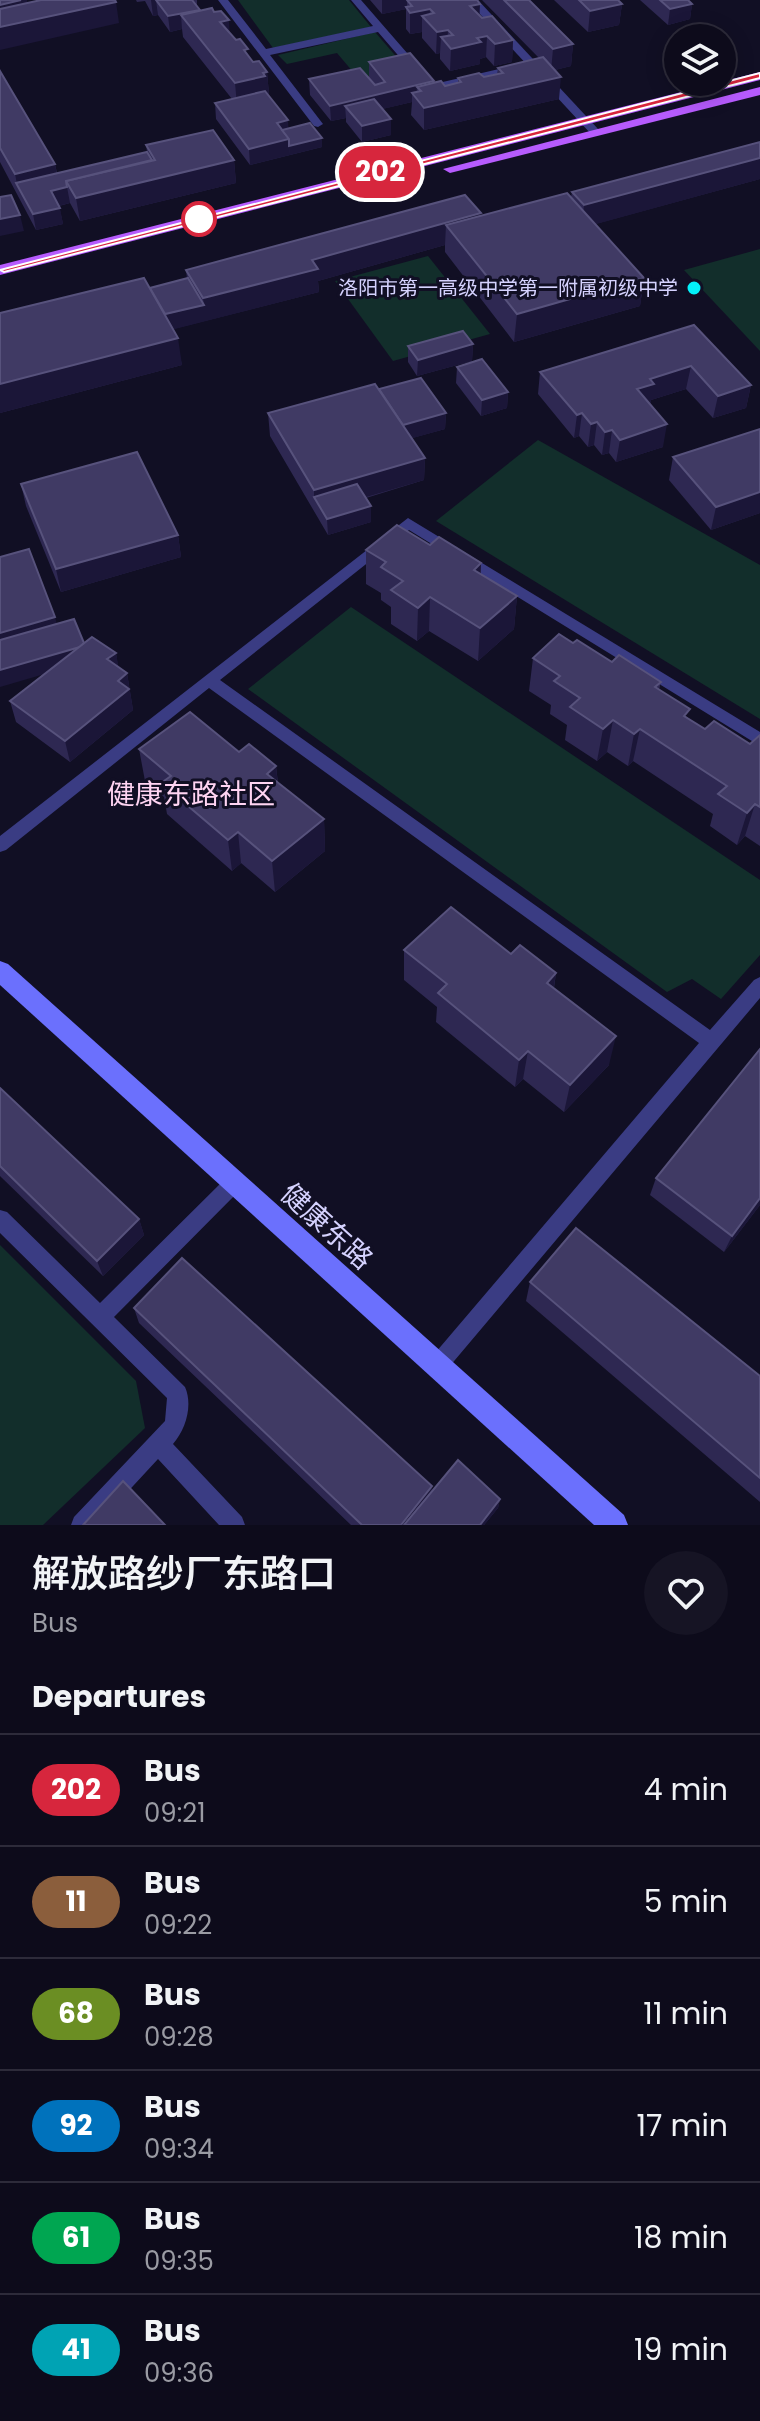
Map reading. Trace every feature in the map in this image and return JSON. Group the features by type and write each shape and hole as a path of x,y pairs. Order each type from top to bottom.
{"main road":[{"path":"0,270 760,76"},
{"path":"0,282 760,91"}],"street":[{"name":"健康东路","path":"0,971 614,1525"}],"lane":[{"path":"223,0 318,124"},
{"path":"356,0 432,88 534,64"},
{"path":"472,0 595,132"},
{"path":"264,53 380,28"},
{"path":"0,845 408,523 760,740"},
{"path":"209,680 712,1042"},
{"path":"437,1366 567,1224 760,985"},
{"path":"100,1317 234,1183"},
{"path":"0,1219 178,1394 175,1426 82,1525"},
{"path":"158,1443 234,1525"}],"green space":[{"path":"238,0 349,0 371,27 273,48"},
{"path":"375,32 406,68 359,79 337,53 287,64 278,55"},
{"path":"760,249 760,351 684,270"},
{"path":"428,256 490,334 393,361 335,281"},
{"path":"538,440 760,565 760,719 436,521"},
{"path":"351,607 760,880 760,955 721,999 692,979 667,992 248,689"},
{"path":"0,1245 136,1381 145,1428 43,1525 0,1525"}],"building":[{"path":"0,0 21,0 0,5"},
{"path":"41,0 116,2 0,27 0,9"},
{"path":"156,0 192,0 200,10 168,16"},
{"path":"407,0 477,0 480,4 470,6 482,18 492,16 513,40 495,44 487,36 477,38 481,42 451,49 441,37 453,35 448,30 437,32 422,16 434,13 430,9 410,13 406,7 412,6"},
{"path":"504,0 529,0 573,44 553,49"},
{"path":"579,0 618,0 622,4 590,11"},
{"path":"660,0 688,0 692,4 670,9"},
{"path":"212,8 214,12 221,11 229,20 220,22 236,40 240,39 253,62 259,61 267,72 263,73 265,76 235,83 181,15"},
{"path":"410,53 434,81 330,106 309,79 360,68 375,85 385,82 369,62"},
{"path":"543,57 561,77 424,108 412,93 421,91 417,87 441,81 445,86 461,82 458,78 479,73 484,77 503,73 498,68"},
{"path":"0,71 55,164 15,174 0,148"},
{"path":"265,91 288,120 277,123 289,139 249,149 215,103"},
{"path":"374,99 391,119 362,126 345,106"},
{"path":"310,123 322,138 289,146 289,139 282,130"},
{"path":"213,130 234,160 76,198 66,181 155,160 146,145"},
{"path":"760,142 760,158 584,205 572,192"},
{"path":"147,152 152,160 66,181 67,187 51,191 60,208 33,214 16,183"},
{"path":"567,193 644,278 517,314 446,225"},
{"path":"11,195 20,215 0,219 0,197"},
{"path":"465,195 481,213 312,260 318,269 203,298 186,270"},
{"path":"144,278 178,338 0,384 0,313"},
{"path":"188,278 204,305 165,314 150,288"},
{"path":"694,325 751,385 718,396 691,366 650,379 654,384 637,389 667,424 620,440 612,430 605,432 597,422 591,424 582,413 577,415 540,372"},
{"path":"463,331 473,344 418,360 408,346"},
{"path":"482,359 508,392 482,400 457,367"},
{"path":"421,378 446,413 403,425 379,389"},
{"path":"375,384 425,458 314,490 268,413"},
{"path":"760,429 760,492 716,507 673,457"},
{"path":"137,452 178,535 56,569 21,484"},
{"path":"357,484 371,506 327,519 314,497"},
{"path":"397,525 430,545 439,537 481,563 474,570 517,596 480,628 430,597 418,608 391,590 403,581 381,567 386,562 366,550"},
{"path":"29,549 55,617 0,633 0,557"},
{"path":"74,619 84,643 80,647 0,670 0,640"},
{"path":"559,634 573,643 577,640 612,662 619,655 661,682 655,687 690,709 684,716 705,729 714,721 750,744 760,735 760,807 755,804 747,813 718,794 727,786 640,729 634,734 613,720 603,729 570,707 580,698 554,681 560,676 533,658"},
{"path":"92,637 116,653 107,659 127,673 118,681 129,689 65,741 10,701"},
{"path":"190,712 239,752 249,744 276,766 267,774 324,819 272,861 238,832 228,840 161,783 171,776 139,749"},
{"path":"451,907 511,954 520,945 556,973 547,983 616,1036 570,1085 528,1051 519,1060 438,993 447,984 404,950"},
{"path":"760,1049 760,1198 732,1236 656,1178"},
{"path":"0,1088 139,1219 97,1261 0,1166"},
{"path":"576,1228 760,1376 760,1478 530,1282"},
{"path":"182,1258 432,1486 401,1525 362,1525 134,1308"},
{"path":"458,1460 500,1499 480,1525 404,1525"},
{"path":"123,1481 165,1525 83,1525"}],"bus line":[{"name":"202","path":"0,270 760,76"}],"place":[{"name":"洛阳市第一高级中学第一附属初级中学","path":"694,288"}],"district":[{"name":"健康东路社区","path":"191,794"}]}
